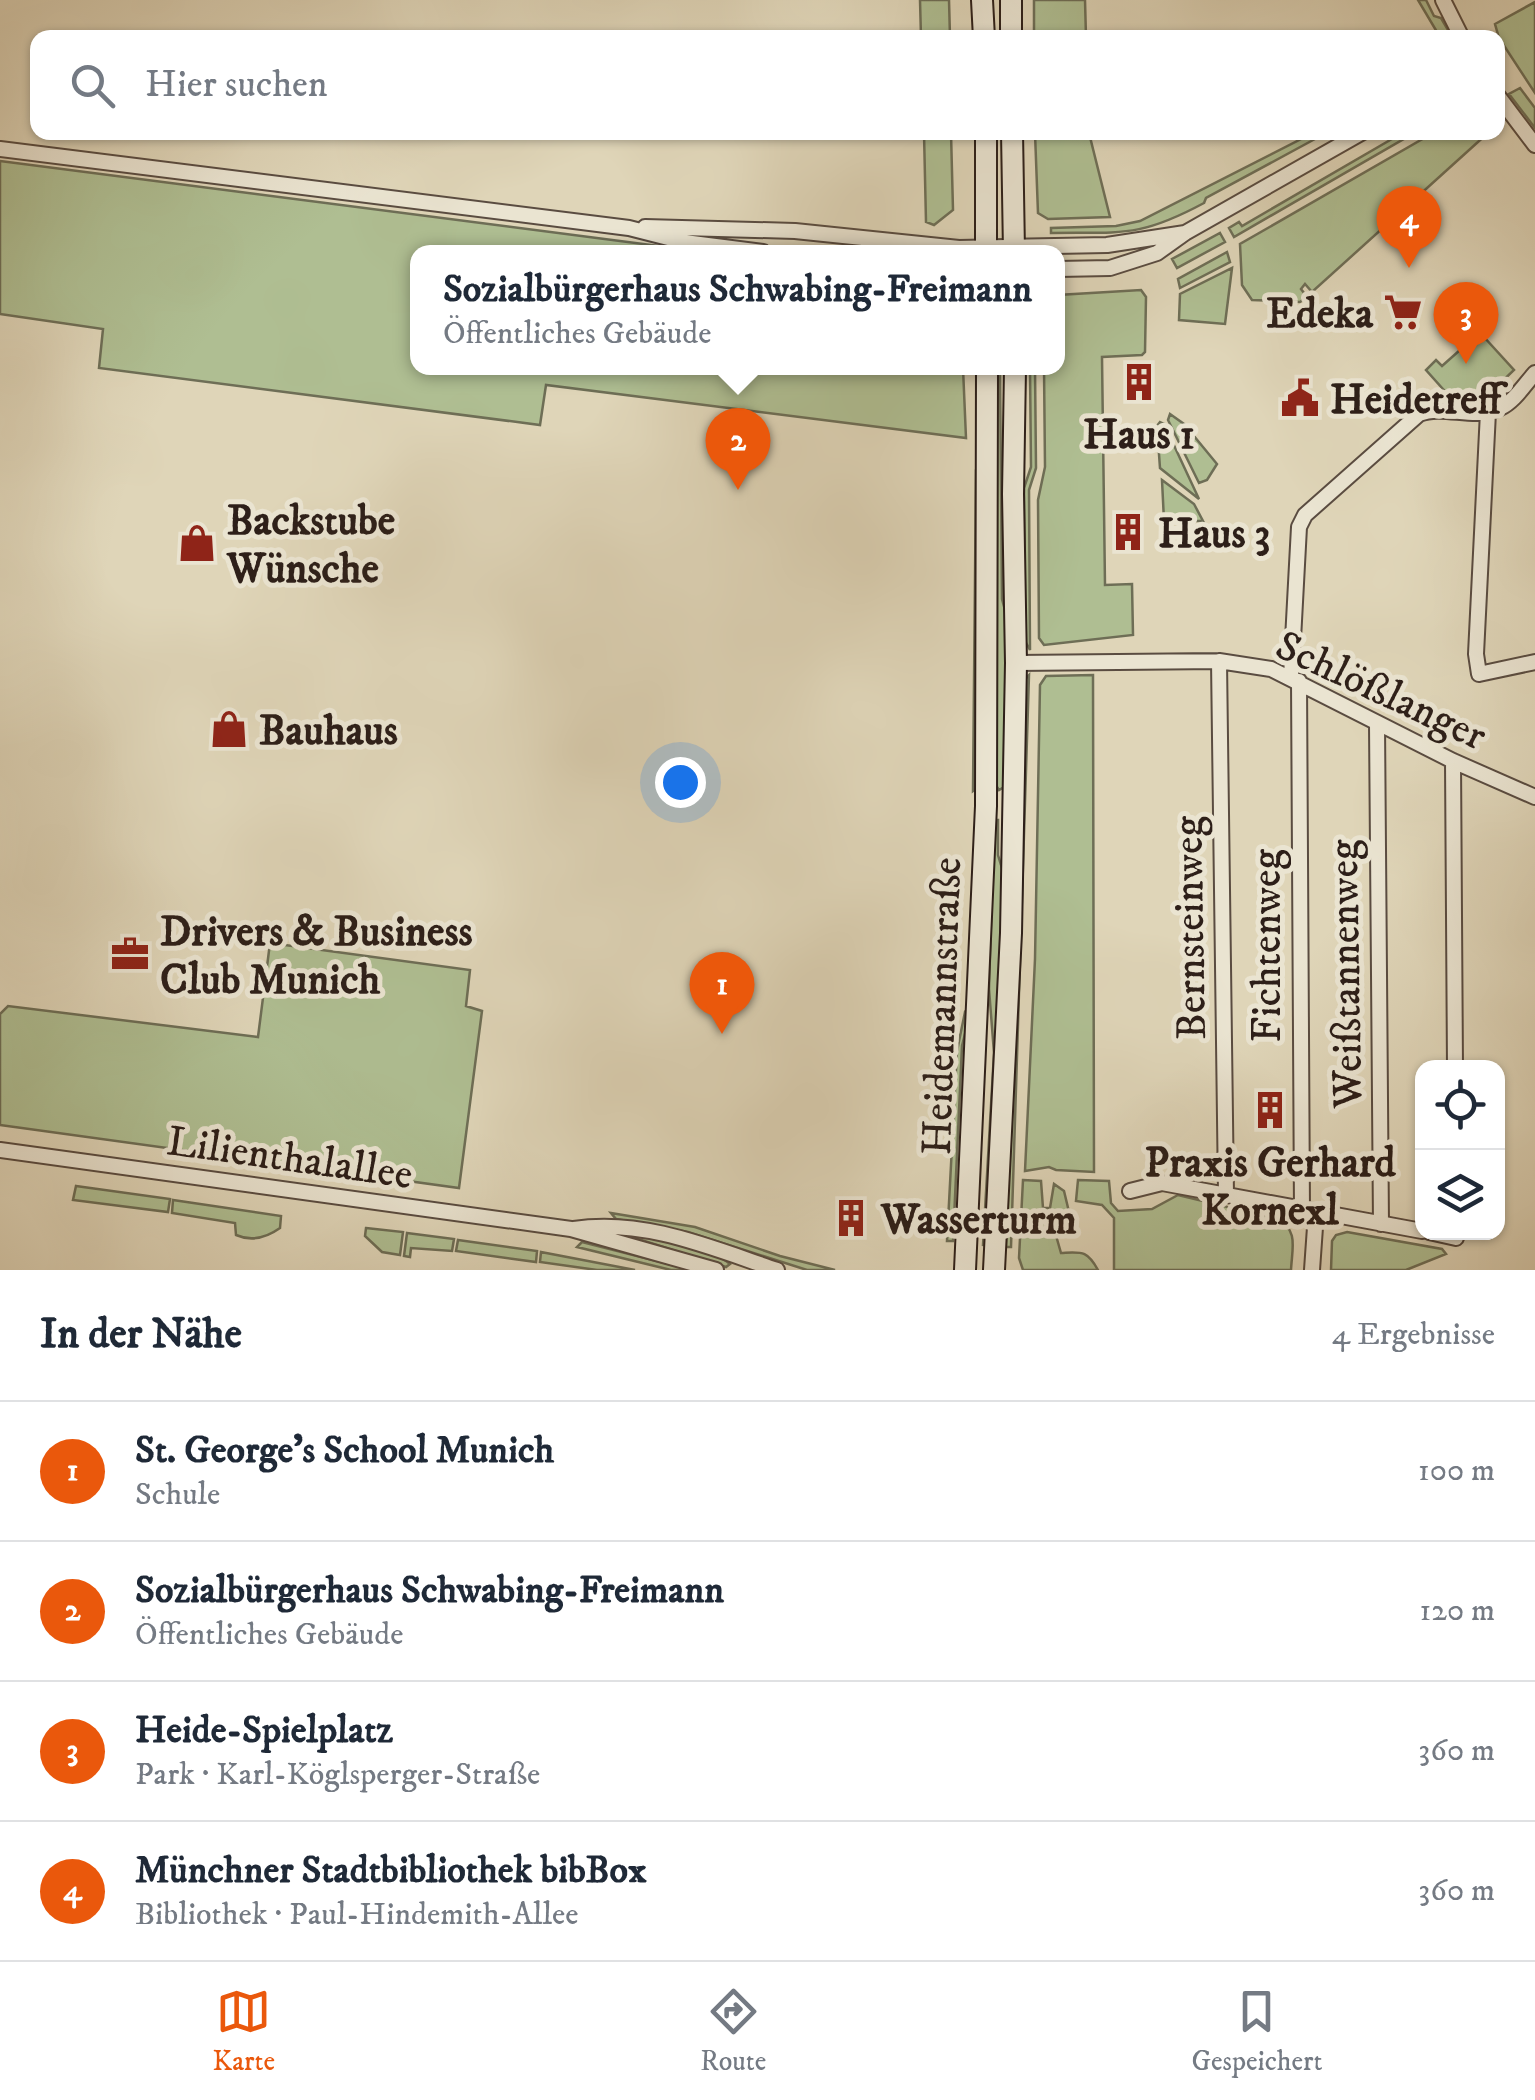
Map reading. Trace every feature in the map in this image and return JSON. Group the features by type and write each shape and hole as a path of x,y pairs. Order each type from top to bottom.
{"main road":[{"path":"982,0 984,30"},
{"path":"1011,0 1011,30"},
{"path":"986,140 986,245"},
{"path":"1012,140 1014,245"},
{"name":"Heidemannstraße","path":"966,1270 986,806 987,375"},
{"name":"Heidemannstraße","path":"994,1270 1011,933 1016,375"},
{"name":"Heidemannstraße","path":"986,806 1013,806"}],"street":[{"path":"1443,0 1458,30"},
{"path":"1505,105 1535,146"},
{"path":"1065,270 1132,264 1157,253 1184,232 1349,140"},
{"path":"0,148 629,228 795,231 913,245"},
{"path":"629,228 708,245"},
{"path":"1065,247 1184,232"},
{"path":"1535,373 1509,402 1488,412 1476,654 1479,674 1535,662"},
{"name":"Fichtenweg","path":"1312,1270 1295,679 1299,526 1305,515 1419,414 1430,410 1488,412"},
{"name":"Schlößlanger","path":"1016,662 1220,662 1271,669 1453,761 1535,797"},
{"name":"Bernsteinweg","path":"1220,662 1226,1194"},
{"name":"Weißtannenweg","path":"1377,724 1382,1224"},
{"path":"1453,761 1455,1060"},
{"name":"Lilienthalallee","path":"0,1150 570,1229 716,1270"},
{"path":"1130,1191 1162,1182 1415,1230"},
{"name":"Lilienthalallee","path":"570,1229 597,1225 646,1230 751,1266 776,1270"}],"green space":[{"path":"920,0 949,0 950,30 921,30"},
{"path":"1034,0 1085,0 1086,30 1034,30"},
{"path":"1418,0 1426,0 1434,16 1441,18 1448,30 1436,30"},
{"path":"1535,2 1535,93 1505,47 1505,30 1497,30 1495,24"},
{"path":"1520,88 1535,108 1535,128 1509,94"},
{"path":"924,140 951,140 953,210 934,225 926,222"},
{"path":"1035,140 1091,140 1110,217 1048,219 1038,213"},
{"path":"1299,140 1313,140 1163,222 1130,231 1051,233 1051,228 1116,226 1140,221"},
{"path":"1390,140 1402,140 1234,237 1229,228 1239,222 1242,226"},
{"path":"1421,140 1480,140 1312,292 1305,284 1301,289 1307,297 1300,302 1252,300 1242,285 1240,244"},
{"path":"0,161 651,245 410,245 410,375 963,375 966,438 546,385 540,425 99,368 103,329 0,314"},
{"path":"1220,233 1225,242 1177,268 1172,259"},
{"path":"1227,252 1230,262 1180,288 1178,279"},
{"path":"1232,268 1225,324 1179,320 1180,294"},
{"path":"1141,290 1146,297 1145,352 1102,357 1105,585 1132,584 1133,635 1044,645 1039,638 1038,500 1045,467 1044,375 1065,375 1065,295"},
{"path":"1473,325 1514,370 1486,397 1451,398 1426,370 1436,360 1442,366 1469,342 1464,335"},
{"path":"995,375 1000,375 1002,599 1008,621 1004,787 999,790 995,784"},
{"path":"1030,375 1035,375 1036,468 1029,490 1030,650 1025,641 1024,488 1031,467"},
{"path":"1170,414 1184,424 1217,464 1207,480 1199,483 1168,420"},
{"path":"1160,422 1164,424 1199,499 1160,468"},
{"path":"976,471 981,473 977,788 973,791"},
{"path":"1162,480 1194,504 1203,521 1164,521"},
{"path":"1029,675 1011,1247 1006,1247 1025,679"},
{"path":"1093,675 1094,1172 1049,1167 1025,1171 1035,959 1040,685 1046,676"},
{"path":"994,820 998,820 998,855 1004,875 989,1246 983,1245 994,1053 989,989"},
{"path":"270,943 470,970 466,1006 482,1011 459,1188 0,1125 0,1014 8,1006 258,1037"},
{"path":"965,1012 970,1014 962,1046 953,1241 947,1241 957,1051"},
{"path":"1023,1180 1041,1181 1043,1208 1050,1208 1054,1184 1064,1191 1069,1212 1057,1220 1055,1232 1061,1253 1083,1254 1098,1270 1023,1270 1019,1258"},
{"path":"1078,1180 1109,1181 1111,1203 1118,1211 1152,1209 1178,1195 1277,1219 1291,1234 1291,1270 1114,1270 1114,1218 1102,1205 1076,1201"},
{"path":"76,1186 170,1199 168,1212 73,1200"},
{"path":"173,1200 281,1216 280,1228 259,1238 242,1237 236,1235 235,1223 172,1213"},
{"path":"611,1213 695,1227 835,1270 807,1270 688,1232 616,1219"},
{"path":"366,1228 403,1232 400,1255 382,1252 365,1236"},
{"path":"613,1231 690,1245 730,1264 726,1267"},
{"path":"1347,1232 1442,1249 1446,1254 1406,1270 1331,1270 1332,1241 1336,1235"},
{"path":"407,1233 454,1239 452,1251 411,1248 410,1257 404,1256"},
{"path":"458,1240 537,1251 536,1262 456,1251"},
{"path":"582,1242 692,1270 671,1270 577,1247"},
{"path":"541,1252 635,1270 597,1270 540,1262"}],"place":[{"name":"Münchner Stadtbibliothek bibBox","path":"1409,268"},
{"name":"Edeka","path":"1403,312"},
{"name":"Heide-Spielplatz","path":"1466,364"},
{"name":"Haus 1","path":"1139,382"},
{"name":"Heidetreff","path":"1300,398"},
{"name":"Sozialbürgerhaus Schwabing-Freimann","path":"738,490"},
{"name":"Haus 3","path":"1128,532"},
{"name":"Backstube Wünsche","path":"197,543"},
{"name":"Bauhaus","path":"229,729"},
{"name":"Drivers & Business Club Munich","path":"130,954"},
{"name":"St. George’s School Munich","path":"722,1034"},
{"name":"Praxis Gerhard Kornexl","path":"1270,1110"},
{"name":"Wasserturm","path":"851,1218"}]}
